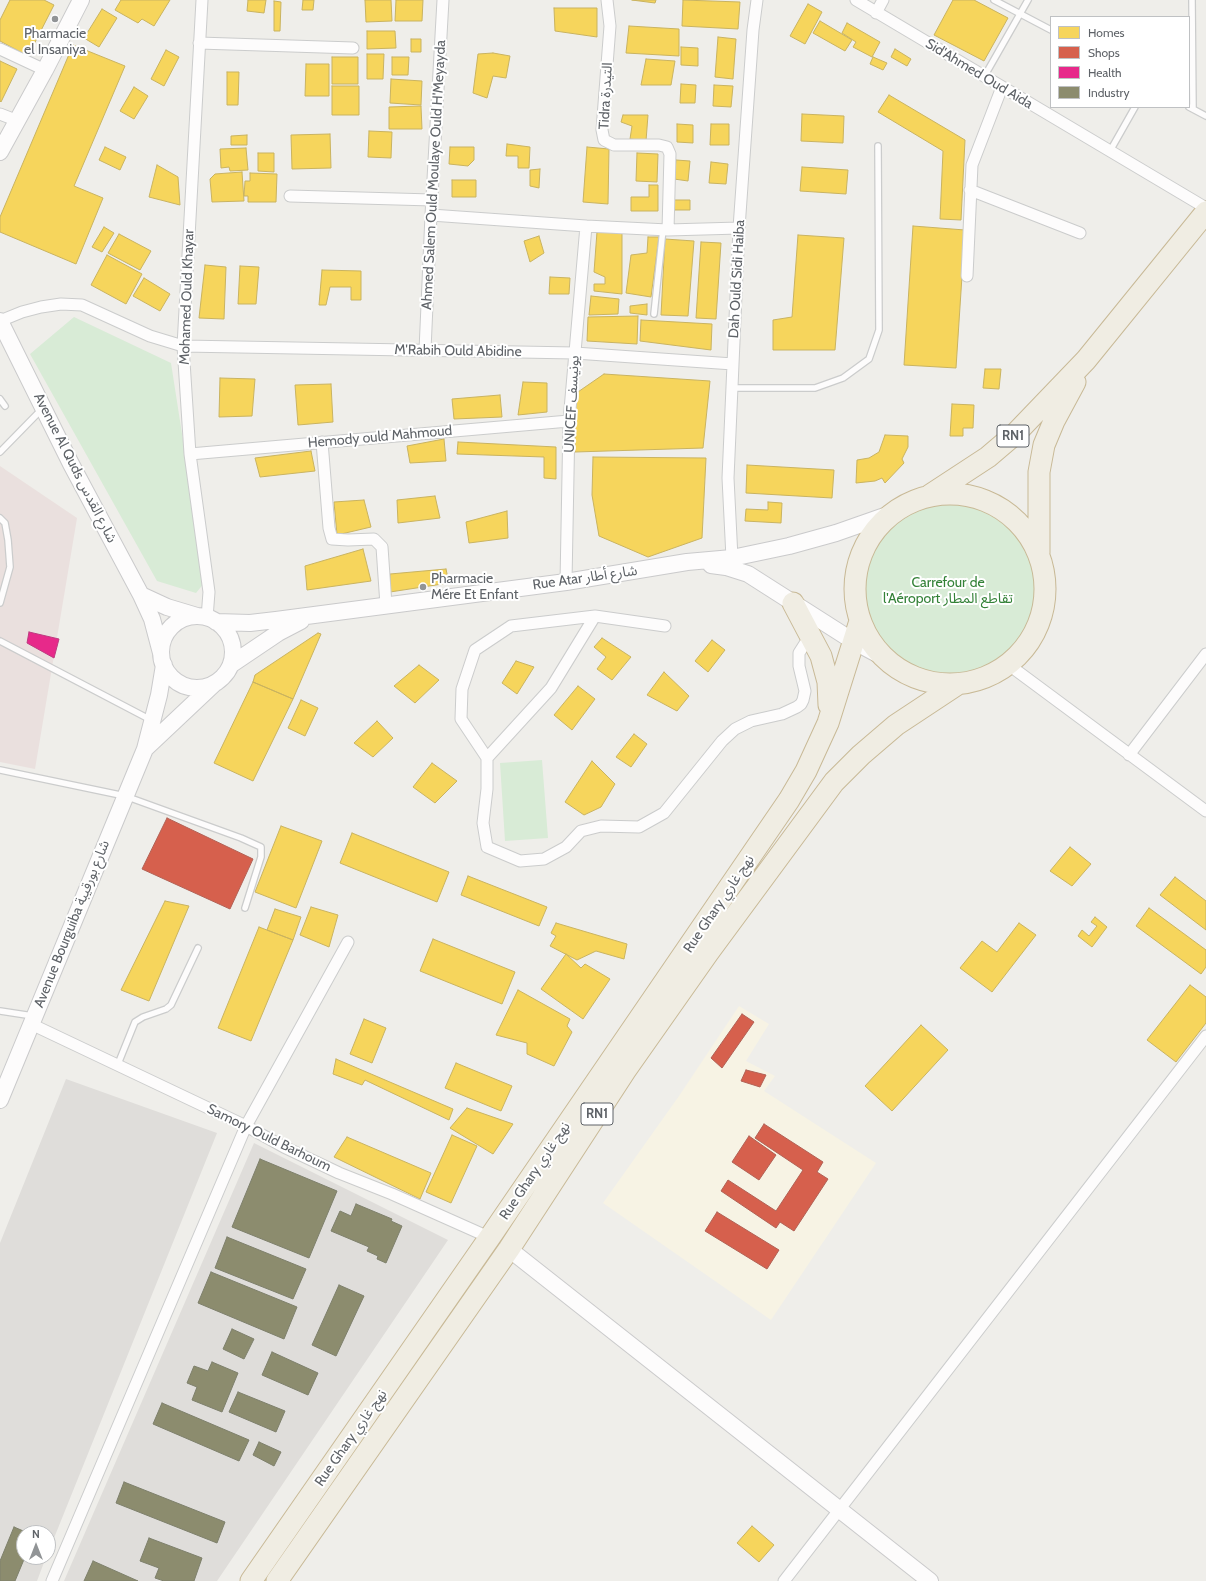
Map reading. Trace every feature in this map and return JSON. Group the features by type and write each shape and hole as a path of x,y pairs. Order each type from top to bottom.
{"highway":[{"name":"RN1","path":"928,497 960,477 993,453 1015,434 1086,360 1206,212"},
{"name":"RN1","path":"1039,555 1039,472 1044,445 1054,421 1086,360"},
{"path":"947,494 967,496 992,504 1003,510 1018,523 1030,538 1039,555 1043,568 1046,588 1044,609 1037,629 1026,648 1009,664 986,677 972,682 937,684 917,678 898,669 881,656 868,640 860,621 855,602 854,582 858,562 866,543 878,527 893,513 909,503 928,497 947,494"},
{"path":"793,603 821,656 828,682 828,723"},
{"name":"Rue Ghary نهج غاري","path":"277,1581 509,1249 618,1065 695,940 789,800 806,771 828,723 860,621"},
{"name":"Rue Ghary نهج غاري","path":"251,1581 490,1238 618,1065 708,953 834,782 861,755 896,725 958,684"}],"street":[{"name":"Mohamed Ould Khayar","path":"202,0 183,346 190,454 208,592 206,619"},
{"name":"Ahmed Salem Ould Moulaye Ould H'Meyayda","path":"425,350 443,0"},
{"name":"Tidra التيدرة","path":"607,0 610,26 602,130 604,140 614,145 659,145 667,147 670,154 666,230"},
{"name":"Dah Ould Sidi Haiba","path":"732,558 728,478 732,364 739,228 753,30 757,0"},
{"name":"Sid'Ahmed Oud Aida","path":"856,0 1206,208"},
{"path":"876,13 882,0"},
{"path":"0,152 45,70 78,1"},
{"path":"199,43 353,48"},
{"path":"0,49 45,70"},
{"path":"967,276 972,165 1002,87"},
{"path":"0,114 18,121"},
{"path":"970,190 1080,233"},
{"path":"290,196 432,200"},
{"path":"431,215 666,230 739,228"},
{"name":"UNICEF يونيسف","path":"566,582 569,421 586,226"},
{"name":"M'Rabih Ould Abidine","path":"0,321 22,312 40,307 61,304 82,305 150,336 183,346 575,353 732,364"},
{"name":"Avenue Al Quds شارع القدس","path":"0,321 5,337 44,408 71,464 141,595 152,619 162,659"},
{"name":"Hemody ould Mahmoud","path":"190,454 569,421"},
{"path":"322,442 329,528 332,539 374,539 382,547 386,605"},
{"name":"Rue Atar شارع أطار","path":"206,619 250,623 566,582 687,562 732,558 789,546 836,533 893,513"},
{"name":"Rue Atar شارع أطار","path":"687,562 726,568 748,574 853,641 881,656"},
{"path":"141,595 166,607 206,619 225,630 231,640 233,652 232,664 222,679 215,684 203,688 191,688 179,683 170,675 162,659 164,639 172,627 183,620 206,619"},
{"name":"Rue Atar شارع أطار","path":"232,664 278,633 315,614"},
{"path":"664,626 595,616 511,626 475,650 462,689 461,719 487,758 487,788 483,823 487,846 520,861 544,859 566,847 580,831 601,826 639,827 664,813 722,741 735,729 751,721 782,714 800,704 803,700 805,691 799,666 799,653 806,642 812,638"},
{"path":"487,758 551,688 595,616"},
{"path":"1129,755 1206,654"},
{"name":"Avenue Bourguiba شارع بورقيبة","path":"0,1100 3,1081 33,1020 145,749 153,721 162,659"},
{"path":"1009,664 1206,811"},
{"name":"Avenue Bourguiba شارع بورقيبة","path":"145,749 215,684"},
{"path":"52,1581 246,1126 348,942"},
{"name":"Samory Ould Barhoum","path":"33,1020 118,1064 246,1126 284,1147 339,1173 392,1194 490,1238 509,1249"},
{"path":"784,1581 1002,1297 1206,1036"},
{"path":"509,1249 930,1581"}],"lane":[{"path":"994,0 1050,29"},
{"path":"984,77 1028,0"},
{"path":"1192,0 1191,108 1206,116"},
{"path":"1110,151 1134,108"},
{"path":"732,388 815,388 843,378 870,359 879,330 878,146"},
{"path":"654,314 666,230"},
{"path":"0,399 5,406"},
{"path":"0,452 2,445 44,408"},
{"path":"0,518 5,523 10,567 0,603"},
{"path":"0,641 153,721"},
{"path":"0,770 125,796 242,838 260,847 261,857 245,908"},
{"path":"118,1064 135,1022 143,1017 166,1009 171,1004 198,948"},
{"path":"0,1011 33,1020"}],"shaded area":[{"path":"0,466 77,518 35,769 0,762"},
{"path":"739,1006 769,1024 746,1061 775,1076 764,1091 876,1163 771,1320 603,1203 679,1096"},
{"path":"66,1079 217,1133 56,1533 56,1525 16,1525 16,1565 43,1565 37,1581 0,1581 0,1243"},
{"path":"254,1143 448,1240 217,1581 64,1581"}],"green space":[{"path":"74,317 171,363 205,582 196,593 157,581 30,354"},
{"name":"Carrefour de l'Aéroport تقاطع المطار","path":"939,504 957,504 989,514 1003,524 1015,536 1025,550 1031,566 1035,582 1035,600 1025,632 1015,646 1003,658 989,668 973,674 957,678 939,678 907,668 893,658 881,646 871,632 865,616 861,600 861,582 871,550 881,536 893,524 907,514 923,508"},
{"path":"542,760 548,838 505,841 500,763"}],"building: Homes":[{"path":"10,0 44,0 54,5 28,56 0,41 0,20"},
{"path":"121,0 170,0 154,26 142,19 138,23 115,10"},
{"path":"248,0 266,0 264,13 247,11"},
{"path":"303,0 314,0 313,10 302,10"},
{"path":"365,0 391,0 392,21 366,22"},
{"path":"396,0 423,0 422,21 395,21"},
{"path":"632,0 656,0 655,3"},
{"path":"683,0 740,2 738,29 682,26"},
{"path":"953,0 974,0 1008,18 984,61 934,35"},
{"path":"274,1 281,2 280,31 274,31"},
{"path":"808,4 822,12 805,44 790,36"},
{"path":"554,8 597,8 597,37 555,31"},
{"path":"102,9 117,18 99,47 84,38"},
{"path":"820,21 852,40 845,51 813,33"},
{"path":"847,23 880,42 872,57 853,47 856,42 842,33"},
{"path":"629,26 679,29 679,56 626,53"},
{"path":"367,31 395,31 396,48 367,49"},
{"path":"718,37 736,39 733,79 715,77"},
{"path":"411,39 421,39 421,52 411,52"},
{"path":"73,45 125,66 74,186 103,198 76,264 0,232 0,217"},
{"path":"681,47 698,48 698,66 681,65"},
{"path":"895,49 911,59 907,66 891,57"},
{"path":"166,50 179,57 164,86 151,79"},
{"path":"493,53 510,56 506,78 493,76 487,98 473,93 478,54"},
{"path":"367,54 384,54 383,79 367,79"},
{"path":"332,57 358,57 358,84 332,84"},
{"path":"392,57 409,57 408,75 392,75"},
{"path":"873,57 887,63 883,70 870,64"},
{"path":"646,59 675,61 671,85 641,85"},
{"path":"0,61 17,69 1,102 0,101"},
{"path":"306,64 329,64 329,96 305,96"},
{"path":"227,72 239,72 238,105 227,105"},
{"path":"391,79 422,81 421,105 390,103"},
{"path":"681,84 696,85 695,103 680,103"},
{"path":"714,85 733,86 731,107 713,106"},
{"path":"332,86 359,86 359,115 332,115"},
{"path":"134,87 148,96 134,119 120,111"},
{"path":"889,95 965,140 961,220 940,219 943,151 878,112"},
{"path":"421,106 422,129 389,129 389,107"},
{"path":"802,114 844,116 843,143 801,141"},
{"path":"623,115 648,115 646,141 630,139 632,126 621,122"},
{"path":"677,124 693,125 693,143 677,142"},
{"path":"711,124 729,124 729,145 710,145"},
{"path":"369,131 392,132 391,158 368,157"},
{"path":"330,134 331,168 292,169 291,135"},
{"path":"247,135 247,145 231,145 231,136"},
{"path":"507,144 530,147 529,168 518,168 518,156 506,156"},
{"path":"105,147 126,157 120,170 99,160"},
{"path":"450,147 474,147 474,160 468,166 449,164"},
{"path":"587,147 609,149 608,204 583,202"},
{"path":"246,148 248,170 230,171 229,167 221,168 220,149"},
{"path":"258,153 274,153 274,172 258,171"},
{"path":"637,153 658,154 657,182 636,181"},
{"path":"676,160 690,161 688,181 674,179"},
{"path":"711,162 728,164 726,184 709,183"},
{"path":"157,165 178,177 180,205 149,197"},
{"path":"802,167 848,170 846,194 800,191"},
{"path":"540,169 539,188 530,186 530,170"},
{"path":"242,172 244,201 212,202 210,179 215,174"},
{"path":"250,173 277,174 276,202 248,202 248,196 244,196 245,181 250,181"},
{"path":"452,180 476,180 476,197 452,197"},
{"path":"649,185 658,185 658,211 631,211 631,197 649,197"},
{"path":"672,200 690,200 690,210 672,210"},
{"path":"913,226 965,230 956,368 904,365"},
{"path":"104,227 114,233 102,252 92,247"},
{"path":"597,232 622,233 622,294 594,291 594,284 605,284 605,277 594,272"},
{"path":"119,234 151,251 140,270 108,253"},
{"path":"798,235 844,238 835,350 773,350 773,320 792,317"},
{"path":"539,236 544,253 530,262 524,241"},
{"path":"648,237 659,237 651,297 626,293 631,255 647,253"},
{"path":"665,239 694,241 688,316 661,315"},
{"path":"701,242 721,243 716,319 696,318"},
{"path":"107,255 142,274 126,304 91,285"},
{"path":"205,265 226,267 224,319 199,318"},
{"path":"240,266 259,267 256,304 238,304"},
{"path":"322,270 361,271 361,300 351,300 351,287 330,287 326,305 319,305"},
{"path":"550,277 570,278 569,294 549,294"},
{"path":"144,278 170,294 160,311 133,296"},
{"path":"591,296 619,299 618,314 589,315"},
{"path":"647,304 647,315 630,313 630,306"},
{"path":"638,316 637,344 587,341 588,317"},
{"path":"641,320 712,324 711,350 640,341"},
{"path":"985,369 1001,369 999,389 983,388"},
{"path":"604,374 710,381 703,448 575,452 575,394"},
{"path":"220,378 255,379 252,416 219,417"},
{"path":"523,382 547,383 547,412 518,415"},
{"path":"331,384 333,422 298,425 295,385"},
{"path":"500,395 502,417 454,419 452,399"},
{"path":"952,404 974,405 973,428 963,428 963,436 950,436"},
{"path":"885,435 908,436 908,447 902,459 904,463 885,483 882,478 875,481 856,483 857,460 869,458 879,452"},
{"path":"444,439 446,461 410,463 407,446"},
{"path":"458,442 556,447 556,479 544,478 544,457 457,454"},
{"path":"311,451 315,471 260,477 255,458"},
{"path":"593,457 706,458 702,538 648,557 599,536 592,495"},
{"path":"747,465 834,470 832,498 746,493"},
{"path":"435,496 440,518 398,523 397,500"},
{"path":"364,500 371,527 337,535 334,502"},
{"path":"768,502 782,503 781,523 745,521 746,509 768,510"},
{"path":"507,511 508,538 469,543 466,522"},
{"path":"363,549 371,581 307,590 305,566"},
{"path":"446,569 449,583 390,592 390,574"},
{"path":"318,633 321,634 293,699 253,682 255,675"},
{"path":"602,638 631,657 612,680 597,669 606,657 594,647"},
{"path":"712,640 725,650 708,672 695,661"},
{"path":"516,661 534,667 517,694 502,683"},
{"path":"419,665 439,680 415,703 394,686"},
{"path":"664,672 689,696 677,711 647,695"},
{"path":"253,682 293,699 253,781 214,763"},
{"path":"578,686 595,699 572,730 554,715"},
{"path":"301,700 318,708 305,736 288,728"},
{"path":"377,721 393,738 373,757 354,743"},
{"path":"634,734 647,744 631,767 616,757"},
{"path":"592,761 615,784 601,807 584,815 565,802"},
{"path":"432,763 457,781 435,803 413,787"},
{"path":"281,826 322,841 296,908 255,892"},
{"path":"352,833 449,872 437,902 340,863"},
{"path":"1070,847 1091,864 1072,886 1050,871"},
{"path":"468,876 547,907 539,926 461,895"},
{"path":"1175,877 1206,901 1206,930 1160,895"},
{"path":"165,901 189,906 149,1001 121,990"},
{"path":"311,907 338,915 329,947 300,935"},
{"path":"1149,908 1206,950 1206,967 1201,974 1136,926"},
{"path":"275,909 301,917 293,940 267,930"},
{"path":"1095,917 1107,927 1092,947 1078,936 1082,930 1089,936 1097,926 1091,922"},
{"path":"556,923 627,944 624,959 596,951 577,960 550,946 556,936 551,933"},
{"path":"1019,923 1036,935 992,992 960,968 982,941 997,952"},
{"path":"259,927 293,940 251,1041 218,1028"},
{"path":"433,939 515,972 502,1004 420,971"},
{"path":"566,954 581,968 585,964 610,979 583,1019 541,989"},
{"path":"1190,985 1206,997 1206,1023 1176,1062 1147,1040"},
{"path":"518,990 570,1019 567,1026 572,1032 554,1066 527,1054 527,1043 496,1035"},
{"path":"364,1019 386,1028 372,1063 350,1054"},
{"path":"921,1025 948,1050 892,1111 865,1086"},
{"path":"336,1059 453,1109 449,1120 365,1080 362,1085 333,1074"},
{"path":"456,1063 512,1086 501,1111 445,1088"},
{"path":"467,1108 513,1124 493,1154 450,1128"},
{"path":"452,1135 477,1146 451,1203 426,1192"},
{"path":"347,1137 431,1173 420,1199 334,1157"},
{"path":"752,1526 774,1545 759,1562 737,1543"}],"building: Shops":[{"path":"167,818 253,859 230,909 142,869"},
{"path":"742,1014 754,1022 722,1068 711,1058"},
{"path":"746,1070 766,1075 760,1087 741,1081"},
{"path":"764,1124 823,1162 817,1172 828,1179 794,1231 780,1222 776,1228 721,1191 728,1180 776,1211 803,1170 755,1138"},
{"path":"749,1136 776,1155 759,1180 732,1162"},
{"path":"717,1212 779,1250 767,1269 705,1231"}],"building: Health":[{"path":"29,632 59,639 54,658 27,643"}],"building: Industry":[{"path":"260,1159 337,1191 309,1258 232,1227"},
{"path":"356,1204 392,1219 391,1221 402,1226 386,1263 377,1259 378,1256 367,1251 369,1247 331,1231 340,1211 351,1216"},
{"path":"227,1237 306,1269 293,1299 215,1268"},
{"path":"211,1272 297,1307 284,1339 198,1303"},
{"path":"339,1285 364,1296 336,1356 312,1345"},
{"path":"232,1329 254,1339 244,1359 223,1349"},
{"path":"272,1352 318,1373 308,1395 262,1375"},
{"path":"212,1362 238,1373 222,1412 192,1400 197,1387 187,1383 194,1366 208,1371"},
{"path":"238,1392 285,1411 276,1432 229,1412"},
{"path":"162,1403 249,1440 239,1461 153,1424"},
{"path":"259,1442 281,1452 274,1466 253,1455"},
{"path":"124,1482 225,1522 217,1543 116,1503"},
{"path":"14,1527 16,1528 16,1565 22,1565 15,1581 0,1581 0,1561"},
{"path":"149,1538 202,1558 194,1581 164,1581 155,1578 159,1568 140,1561"},
{"path":"93,1561 138,1581 84,1581"}],"place":[{"name":"Pharmacie el Insaniya","path":"55,19"},
{"name":"Pharmacie Mére Et Enfant","path":"423,587"}]}
